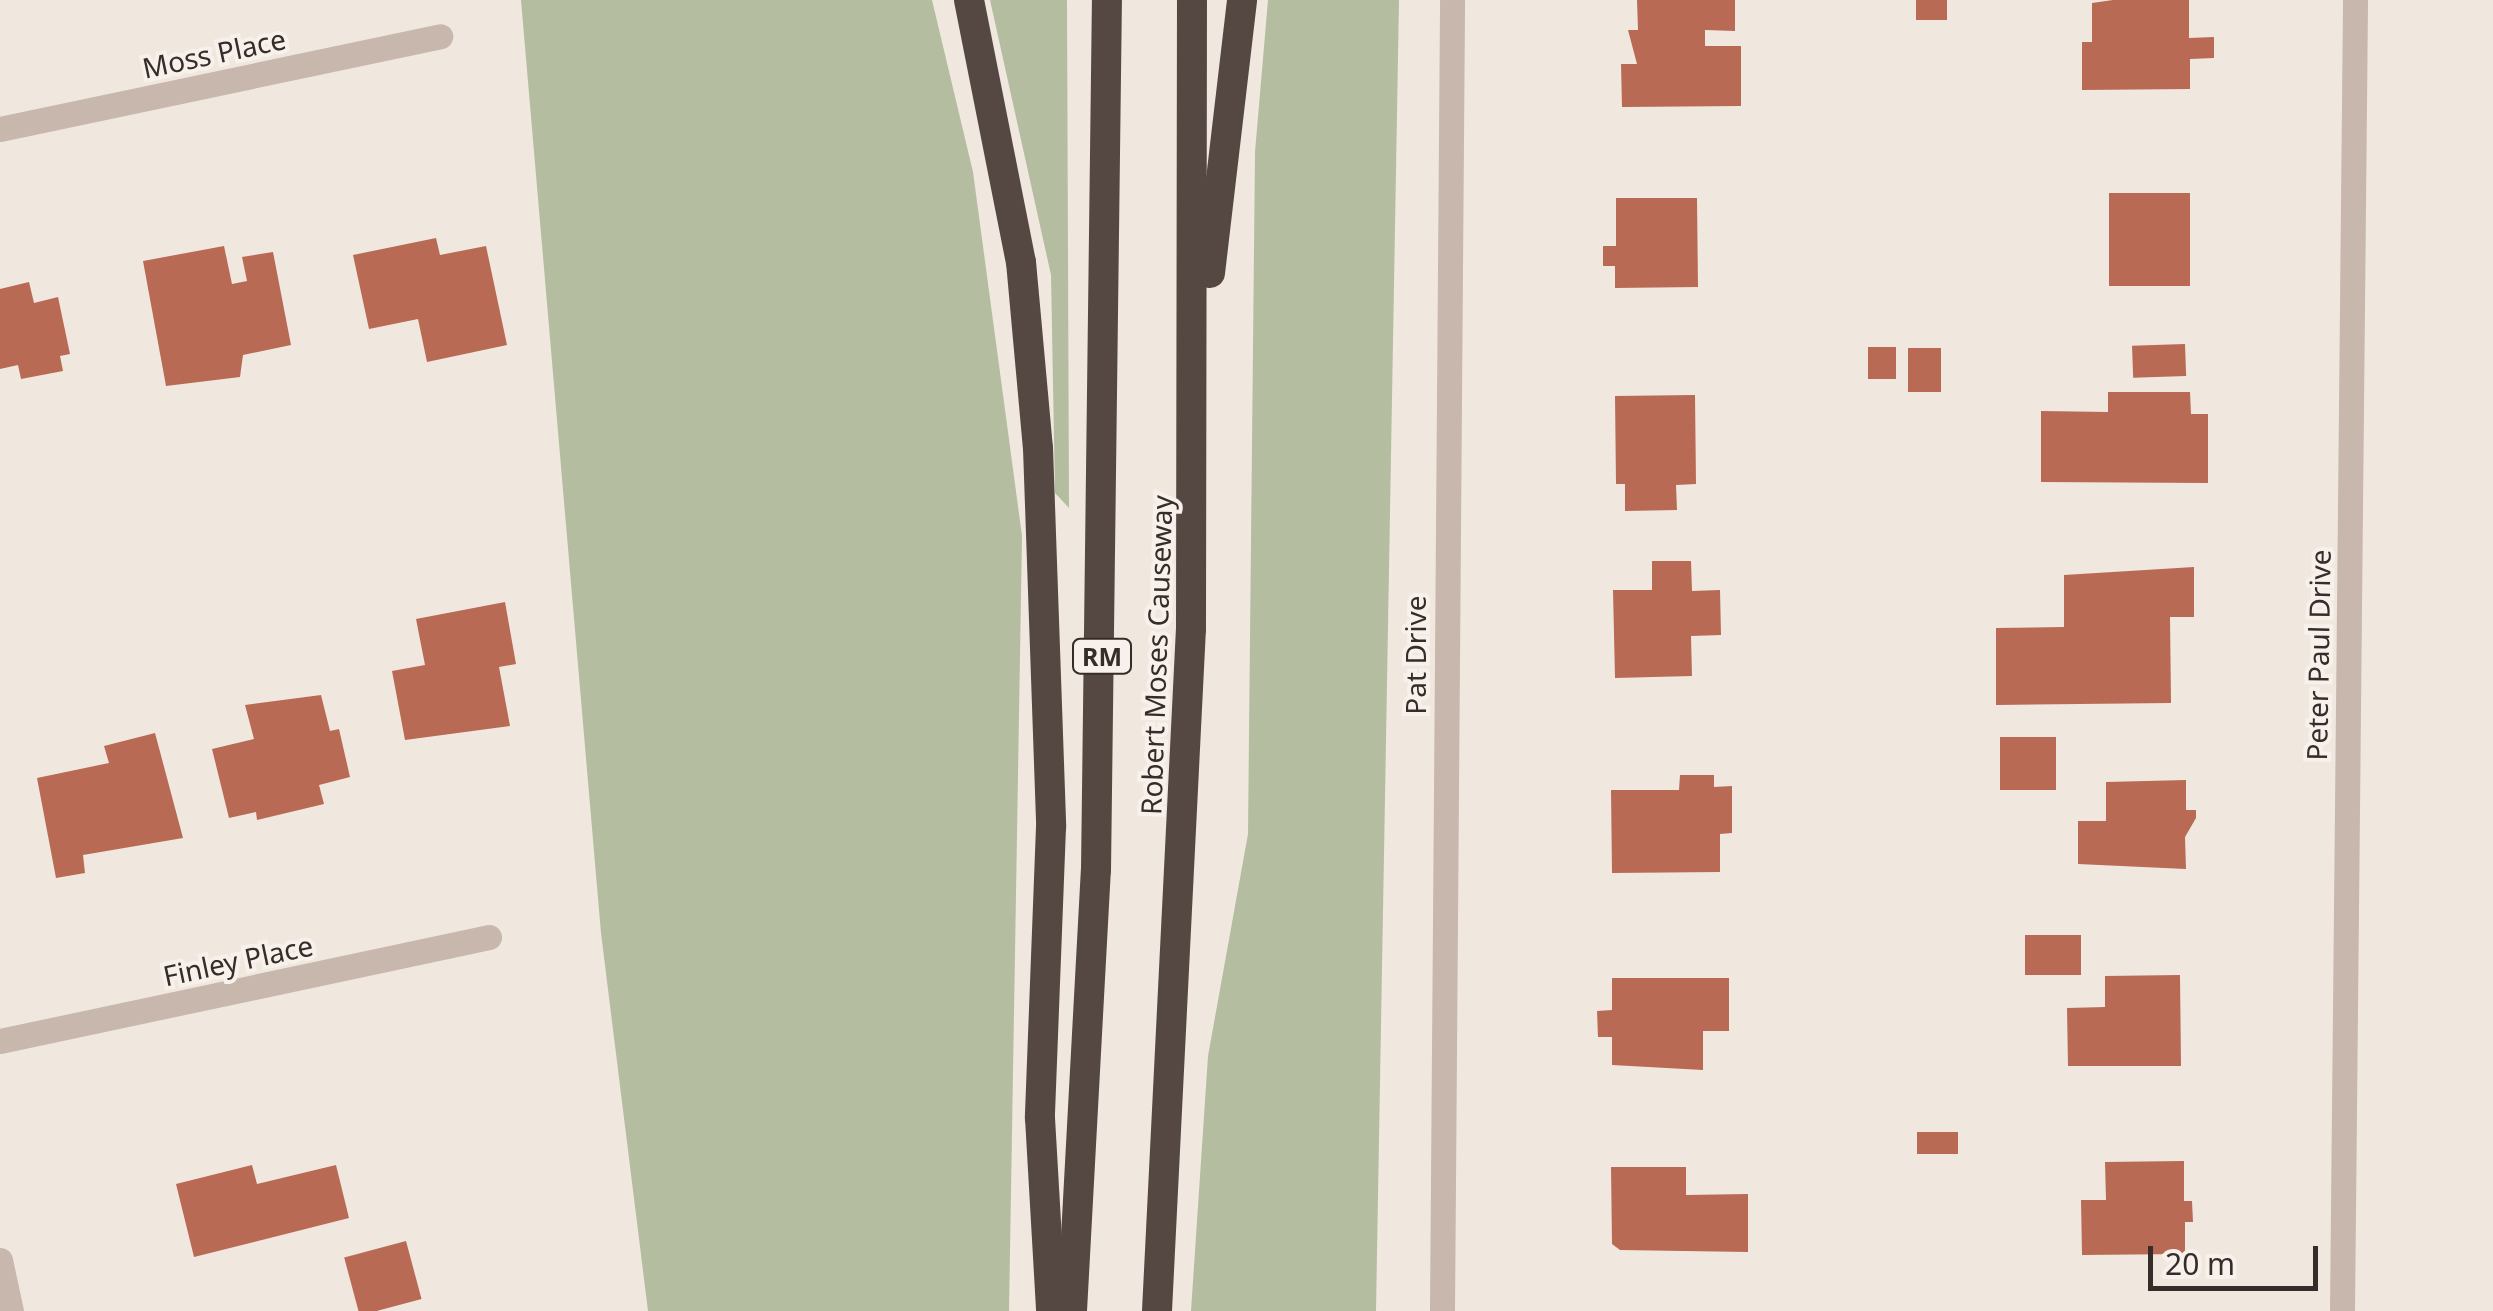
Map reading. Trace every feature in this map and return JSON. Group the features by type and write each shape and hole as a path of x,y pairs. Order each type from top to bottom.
{"highway":[{"path":"969,0 1022,262 1038,448 1051,808 1040,1118 1051,1311"},
{"name":"Robert Moses Causeway","path":"1072,1311 1096,870 1107,0"},
{"name":"Robert Moses Causeway","path":"1158,1311 1183,839 1195,400 1192,0"},
{"path":"1195,400 1242,0"}],"street":[{"name":"Pat Drive","path":"1442,1311 1452,0"},
{"name":"Peter Paul Drive","path":"2342,1311 2354,0"},
{"name":"Moss Place","path":"0,128 440,36"},
{"name":"Finley Place","path":"0,1041 489,937"},
{"path":"0,1260 11,1311"}],"green space":[{"path":"521,0 932,0 973,172 1022,536 1009,1311 648,1311 601,933"},
{"path":"990,0 1067,0 1069,508 1055,493 1051,275"},
{"path":"1268,0 1399,0 1376,1311 1191,1311 1208,1056 1248,834 1255,152"}],"building":[{"path":"1637,0 1735,0 1735,31 1705,30 1705,46 1741,46 1741,106 1622,107 1621,64 1637,64 1628,30 1638,30"},
{"path":"1916,0 1947,0 1947,20 1916,20"},
{"path":"2189,0 2189,38 2214,37 2214,58 2190,59 2190,89 2082,90 2082,42 2092,42 2092,3"},
{"path":"2109,193 2190,193 2190,286 2109,286"},
{"path":"1616,198 1697,198 1698,287 1615,288 1615,266 1603,266 1603,246 1616,246"},
{"path":"436,238 440,255 486,246 507,345 427,362 418,319 369,329 353,255"},
{"path":"224,246 232,284 247,281 242,257 273,252 291,345 243,355 240,377 166,386 143,261"},
{"path":"29,282 34,303 58,297 70,354 60,356 63,371 21,379 18,365 0,369 0,289"},
{"path":"2185,344 2186,376 2133,378 2132,346"},
{"path":"1868,347 1896,347 1896,379 1868,379"},
{"path":"1908,348 1941,348 1941,392 1908,392"},
{"path":"2108,392 2190,392 2191,414 2208,414 2208,483 2041,482 2041,411 2108,412"},
{"path":"1695,395 1696,484 1676,485 1677,510 1625,511 1625,484 1616,484 1615,396"},
{"path":"1652,561 1691,561 1692,591 1720,590 1721,635 1691,636 1692,676 1615,678 1613,590 1652,590"},
{"path":"2194,567 2194,617 2170,617 2171,703 1996,705 1996,628 2064,627 2064,575"},
{"path":"505,602 516,664 499,667 510,726 405,740 392,671 425,665 416,619"},
{"path":"321,695 330,731 339,729 350,777 319,785 324,804 257,820 256,812 229,818 212,749 254,739 245,705"},
{"path":"155,733 183,838 83,855 85,873 56,878 37,778 109,763 104,746"},
{"path":"2000,737 2056,737 2056,790 2000,790"},
{"path":"1680,775 1714,775 1714,787 1732,786 1732,833 1720,834 1720,872 1612,873 1611,790 1679,790"},
{"path":"2186,780 2186,810 2196,810 2196,818 2185,837 2186,869 2078,864 2078,821 2106,821 2106,782"},
{"path":"2025,935 2081,935 2081,975 2025,975"},
{"path":"2180,975 2181,1066 2068,1066 2067,1008 2105,1007 2105,976"},
{"path":"1612,978 1729,978 1729,1031 1703,1031 1703,1070 1612,1065 1612,1037 1598,1037 1597,1011 1612,1010"},
{"path":"1917,1132 1958,1132 1958,1154 1917,1154"},
{"path":"2184,1161 2184,1201 2192,1201 2193,1222 2185,1222 2185,1254 2082,1255 2081,1200 2106,1200 2105,1162"},
{"path":"252,1165 257,1184 336,1165 349,1218 194,1257 176,1184"},
{"path":"1611,1167 1686,1167 1686,1195 1748,1194 1748,1252 1620,1250 1612,1244"},
{"path":"406,1241 422,1299 377,1311 358,1311 344,1258"}]}
